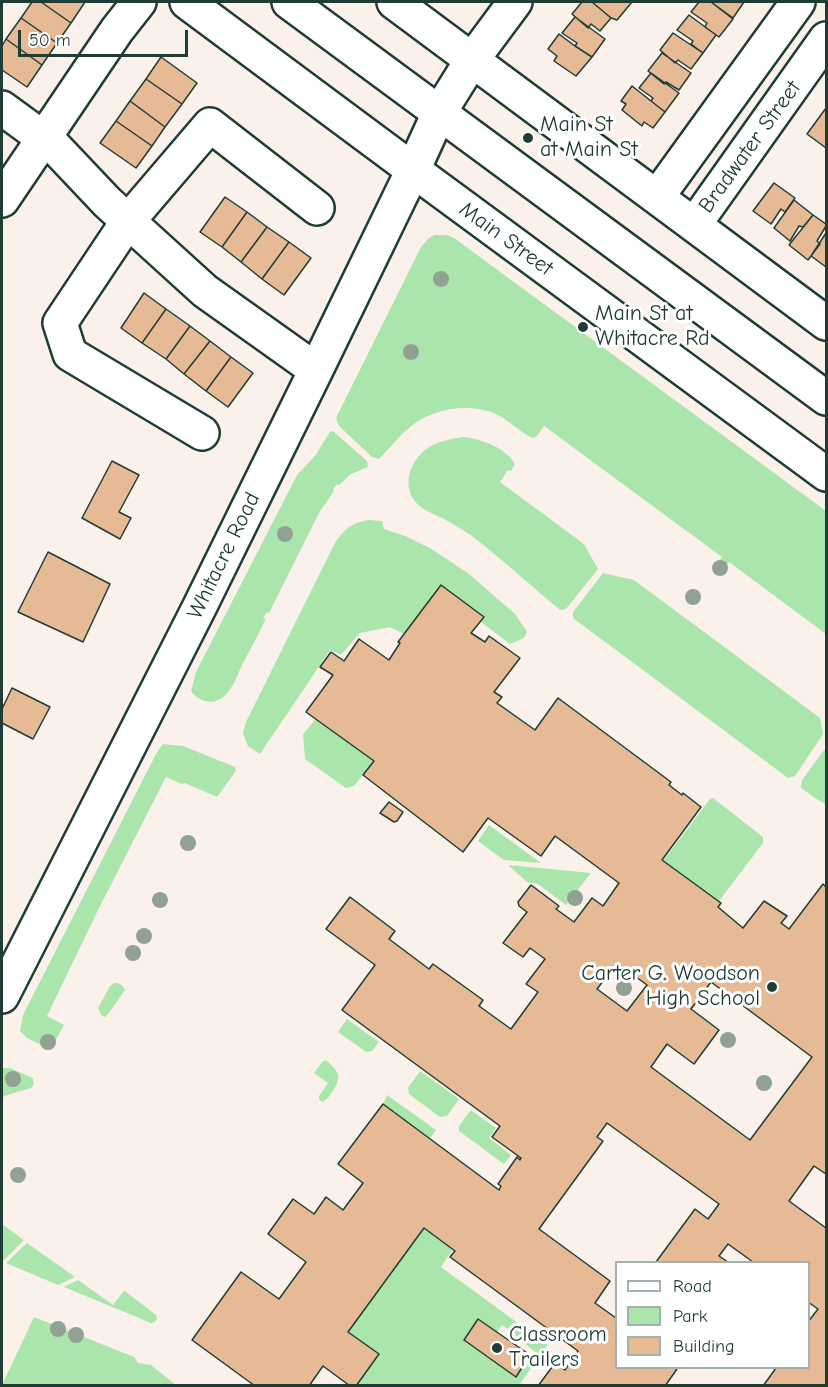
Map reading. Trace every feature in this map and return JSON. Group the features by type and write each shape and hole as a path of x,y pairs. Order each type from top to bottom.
{"street":[{"path":"2,200 117,30 139,2"},
{"name":"Main Street","path":"187,2 826,474"},
{"path":"289,2 826,398"},
{"path":"394,2 826,323"},
{"path":"439,113 472,60 515,2"},
{"path":"657,197 798,2"},
{"name":"Bradwater Street","path":"694,225 826,39"},
{"path":"2,108 54,146 107,202 206,291 316,370"},
{"name":"Whitacre Road","path":"2,996 199,608 439,113"},
{"path":"202,433 70,354 60,322 128,221 210,125 317,208"}],"green space":[{"path":"434,235 447,235 454,238 826,511 826,634 729,562 719,574 715,573 714,569 722,557 544,426 533,438 498,415 487,411 452,409 418,421 401,435 379,459 372,457 339,426 336,418 421,247"},
{"path":"333,431 367,461 368,467 351,474 333,489 334,491 319,513 269,613 267,612 263,618 266,619 229,690 219,700 210,702 202,700 191,691 196,672 297,475 315,456 330,432"},
{"path":"463,437 485,442 511,458 515,464 500,482 584,544 598,569 566,609 560,610 472,536 424,509 414,500 410,493 409,479 417,458 436,444"},
{"path":"368,520 382,521 384,529 430,548 469,574 515,614 527,632 524,638 510,644 481,622 484,617 441,585 404,634 390,627 360,633 341,655 330,650 260,754 248,746 243,734 246,722 336,541 350,527"},
{"path":"603,573 634,580 820,718 823,734 795,776 788,778 573,618 573,612"},
{"path":"316,719 374,761 354,786 346,788 305,759 303,734"},
{"path":"163,744 183,746 235,767 236,771 217,797 166,777 47,1016 64,1025 52,1047 48,1048 27,1038 20,1031 23,1015"},
{"path":"824,750 826,752 826,804 801,788 802,780"},
{"path":"713,798 763,837 763,843 719,901 663,861"},
{"path":"489,825 541,863 504,860 478,841"},
{"path":"508,865 591,873 566,905 538,884 527,882"},
{"path":"114,983 118,983 125,990 105,1017 101,1015 98,1008"},
{"path":"347,1019 379,1042 372,1051 366,1052 338,1032"},
{"path":"326,1060 338,1074 338,1081 327,1099 322,1102 319,1096 328,1083 314,1073"},
{"path":"2,1068 10,1068 33,1078 34,1084 31,1088 4,1096 2,1101"},
{"path":"420,1071 459,1099 447,1116 440,1117 409,1094 408,1088"},
{"path":"387,1095 436,1130 430,1138 383,1105"},
{"path":"471,1110 496,1128 489,1138 511,1155 504,1164 459,1131 459,1126"},
{"path":"2,1226 24,1240 3,1261"},
{"path":"424,1228 452,1250 441,1267 548,1345 540,1355 502,1325 497,1332 479,1319 464,1340 515,1376 530,1355 537,1360 519,1385 356,1385 379,1354 348,1332"},
{"path":"27,1243 75,1277 58,1285 6,1263"},
{"path":"78,1280 113,1305 125,1291 156,1315 157,1319 151,1323 64,1287"},
{"path":"34,1317 134,1357 138,1363 151,1365 176,1385 2,1385"}],"building":[{"path":"32,2 41,2 71,23 57,43 21,18"},
{"path":"41,2 85,2 71,23"},
{"path":"582,2 592,2 611,18 600,31 591,24 588,28 572,14"},
{"path":"592,2 632,2 617,20 611,18"},
{"path":"699,2 711,2 733,19 719,37 705,27 707,23 691,12"},
{"path":"711,2 744,2 733,18"},
{"path":"689,15 716,35 703,53 691,44 693,41 677,30"},
{"path":"575,17 605,39 592,57 575,46 577,43 562,33"},
{"path":"21,18 57,43 42,65 6,39"},
{"path":"673,33 703,53 691,69 678,60 675,63 660,50"},
{"path":"559,34 592,57 576,76 554,61 557,56 548,49"},
{"path":"6,39 42,65 27,87 2,70 2,46"},
{"path":"662,53 691,73 679,90 666,82 664,84 648,71"},
{"path":"161,57 197,83 182,104 146,79"},
{"path":"651,73 679,93 665,112 651,101 653,98 639,88"},
{"path":"146,79 182,104 165,127 130,101"},
{"path":"632,86 665,112 653,128 644,122 642,126 622,110 626,104 621,101"},
{"path":"130,101 165,127 152,146 116,121"},
{"path":"826,108 826,148 807,134"},
{"path":"116,121 152,146 136,168 100,143"},
{"path":"774,183 795,198 785,212 781,209 771,224 753,211"},
{"path":"225,197 247,212 222,247 200,232"},
{"path":"794,200 813,215 803,227 799,226 790,241 774,228"},
{"path":"247,212 267,227 241,262 222,247"},
{"path":"813,215 826,226 817,241 820,244 808,260 789,245"},
{"path":"267,227 289,242 262,279 241,262"},
{"path":"826,233 826,267 811,256"},
{"path":"289,242 311,258 284,295 262,279"},
{"path":"144,293 166,309 142,343 121,328"},
{"path":"166,309 190,326 166,359 142,343"},
{"path":"190,326 210,341 184,374 166,359"},
{"path":"210,341 231,357 206,391 184,374"},
{"path":"231,357 253,373 228,407 206,391"},
{"path":"112,461 139,475 119,512 131,518 120,539 82,518"},
{"path":"48,552 110,584 83,642 18,612"},
{"name":"Carter G. Woodson High School","path":"441,585 484,617 471,633 485,642 489,636 520,658 494,692 502,697 497,703 535,730 558,698 671,782 669,785 682,795 683,793 701,807 662,860 721,903 718,907 743,928 764,901 787,916 781,923 789,929 823,884 826,887 826,1174 814,1166 789,1201 826,1228 826,1386 763,1386 775,1369 810,1369 810,1319 818,1309 810,1303 810,1261 752,1261 728,1244 719,1256 726,1261 657,1261 695,1209 708,1219 719,1204 607,1123 597,1137 603,1141 539,1229 610,1281 595,1303 615,1317 615,1369 677,1369 665,1386 538,1386 555,1363 565,1370 578,1351 450,1257 455,1251 424,1228 348,1332 379,1354 356,1386 350,1386 323,1366 309,1386 255,1386 192,1340 241,1272 279,1299 306,1262 268,1234 293,1199 314,1214 326,1197 343,1210 363,1183 338,1164 383,1104 499,1190 501,1186 498,1184 517,1157 520,1160 521,1158 492,1137 500,1126 342,1010 375,965 326,929 350,897 395,931 389,939 429,969 433,964 483,1000 479,1006 511,1029 538,992 526,984 545,959 530,948 523,957 503,943 527,912 519,906 518,902 531,885 559,906 556,909 574,922 592,898 603,906 619,883 555,836 541,856 488,818 463,852 363,775 374,761 306,712 333,675 320,667 331,652 344,661 359,639 389,660 400,643 398,642","holes":["617,963 647,985 627,1011 597,989","711,982 812,1057 750,1140 651,1067 667,1044 694,1064 719,1030 691,1009"]},
{"path":"12,688 50,707 33,739 2,723 2,709"},
{"path":"389,802 403,812 394,822 380,813"},
{"name":"Classroom Trailers","path":"478,1319 530,1355 516,1377 464,1340"}],"place":[{"name":"Main St at Main St","path":"528,138"},
{"name":"Main St at Whitacre Rd","path":"583,327"},
{"name":"Carter G. Woodson High School","path":"772,987"},
{"name":"Classroom Trailers","path":"497,1348"}]}
